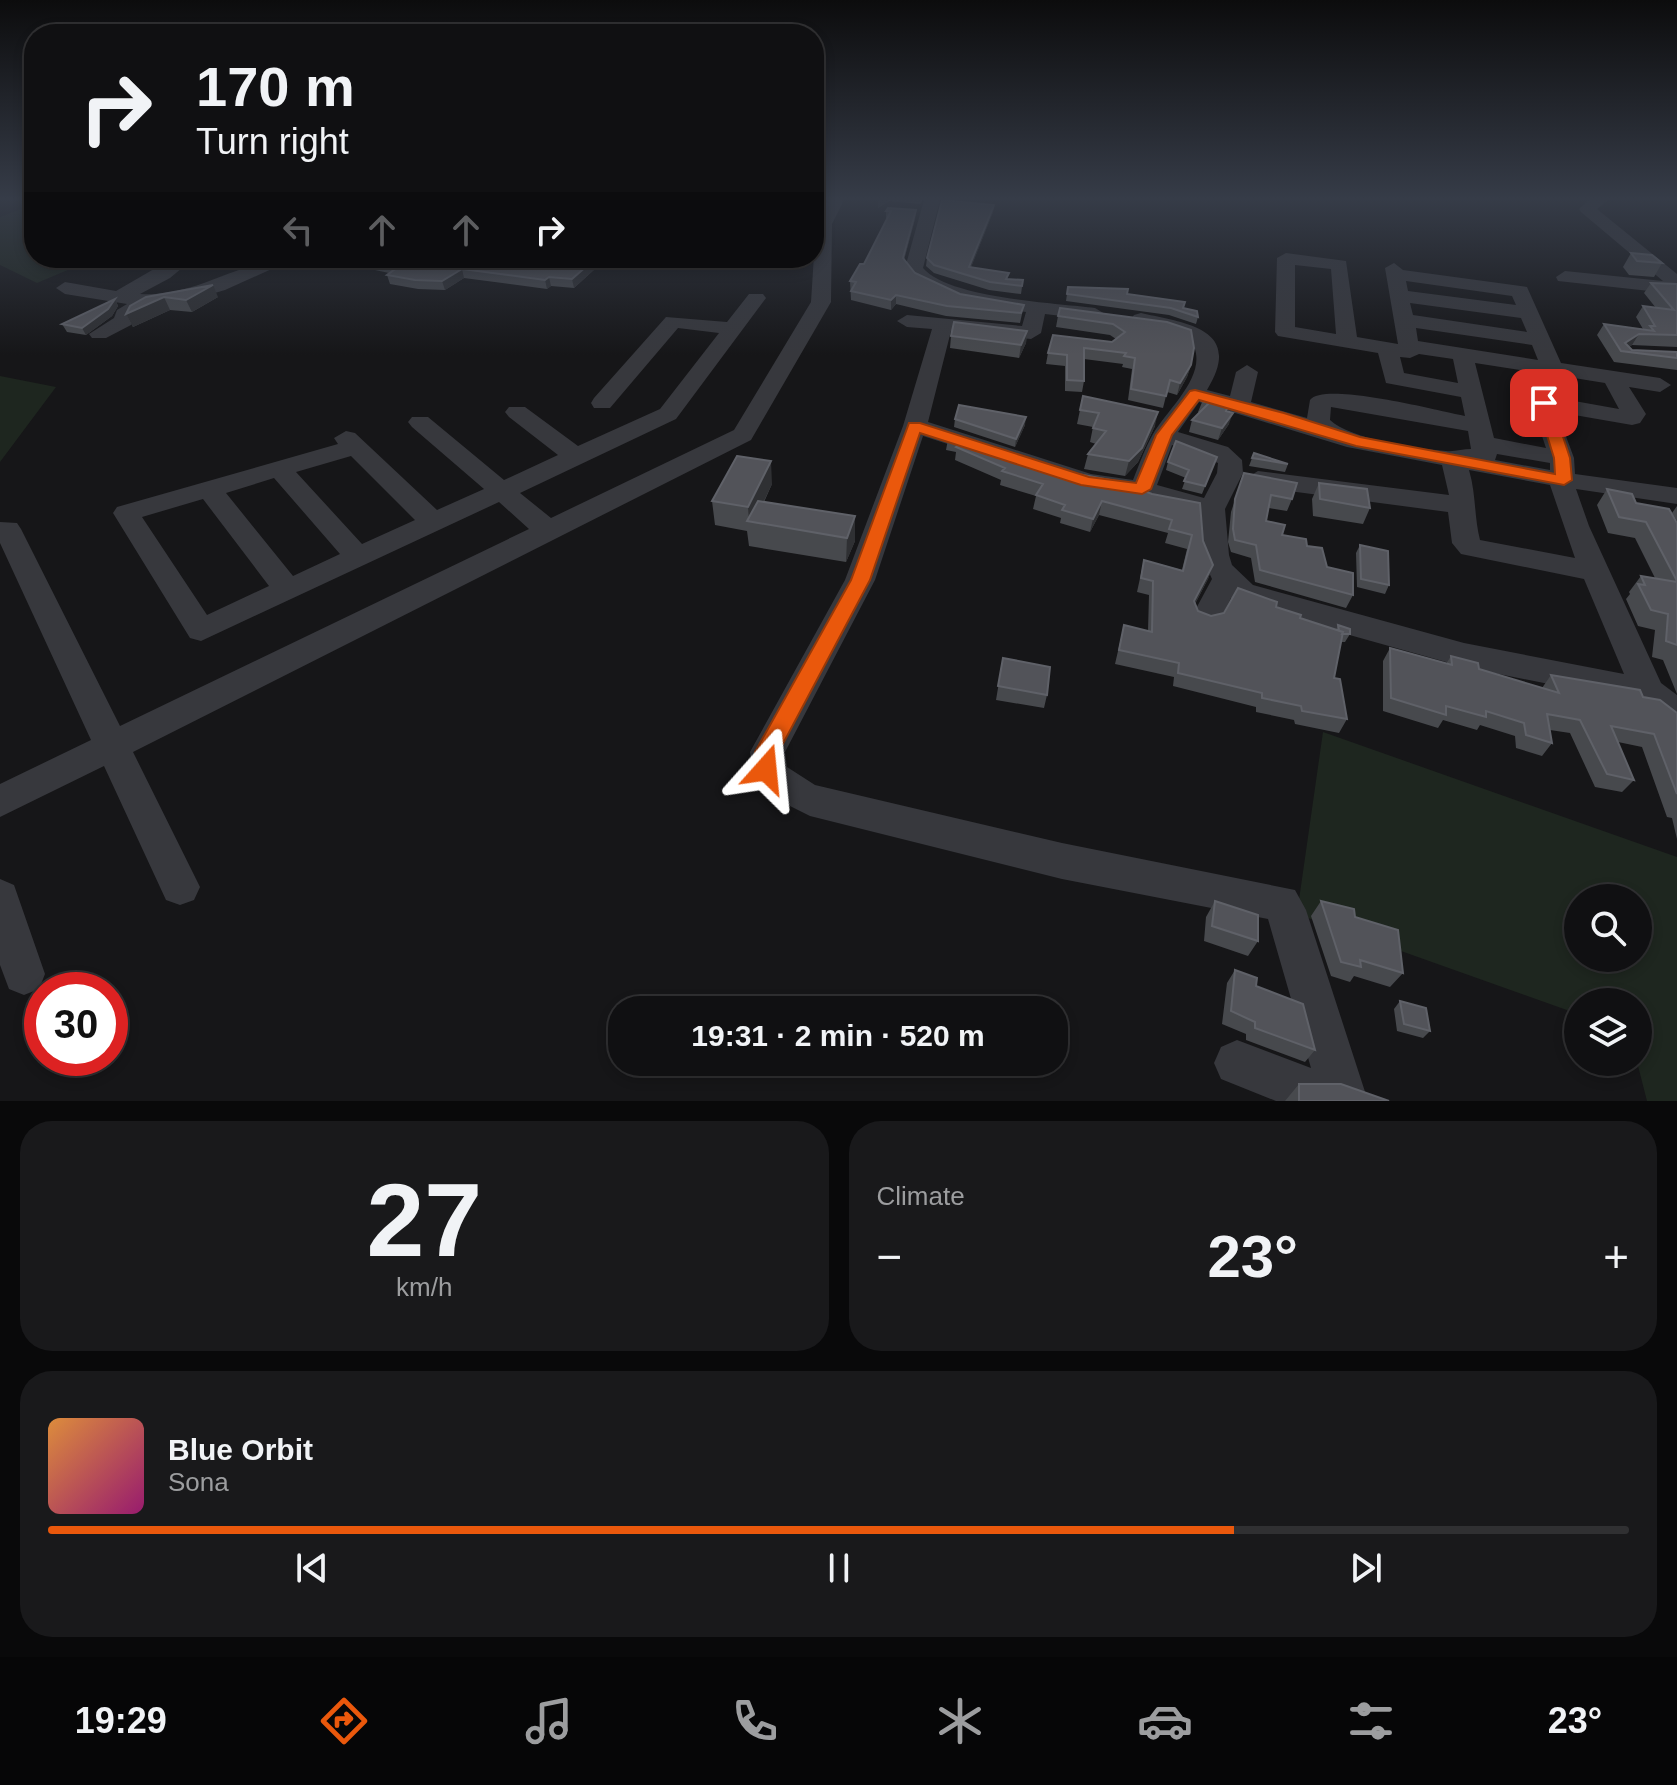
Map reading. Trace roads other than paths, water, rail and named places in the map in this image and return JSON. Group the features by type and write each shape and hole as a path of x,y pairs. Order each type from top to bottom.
{"street":[{"path":"917,251 914,268 919,278 963,296 1158,322 1195,331 1205,344 1206,364 1195,394 1162,423 1142,489"},
{"path":"1640,251 1677,286"},
{"path":"1347,342 1340,265 1286,258 1285,332 1347,342 1462,354 1660,385"},
{"path":"1475,264 1482,286"},
{"path":"121,296 171,268"},
{"path":"65,288 147,300 194,293 260,268"},
{"path":"0,801 743,435 821,302 820,268"},
{"path":"1662,269 1570,268 1677,286"},
{"path":"1470,392 1394,378 1404,320 1395,271 1520,291 1541,340 1544,403 1575,526 1648,691"},
{"path":"1399,296 1529,313"},
{"path":"433,522 350,442 279,469 126,513 201,630 668,414 756,298"},
{"path":"99,334 124,321 125,313 147,300"},
{"path":"1655,301 1677,304"},
{"path":"907,321 1038,334 1037,305"},
{"path":"1404,320 1541,340"},
{"path":"602,403 673,321 733,329"},
{"path":"943,325 915,426 860,580 767,752 766,769 773,780 810,800 1062,861 1277,901 1286,910 1344,1101"},
{"path":"1462,354 1481,435 1485,456 1476,458 1334,432 1318,421 1319,403 1334,399 1481,435 1563,469"},
{"path":"1239,406 1247,372"},
{"path":"1544,403 1632,418 1634,414 1613,378"},
{"path":"1195,394 1333,436 1453,459 1563,469 1677,496"},
{"path":"517,412 575,456"},
{"path":"420,422 549,531"},
{"path":"1162,423 1228,456 1230,473 1212,509 1215,555 1219,569 1243,592 1286,607 1464,655 1648,691 1677,714"},
{"path":"915,426 1087,481 1142,489 1212,509"},
{"path":"1453,459 1463,492 1460,505 1466,543 1471,548 1595,571"},
{"path":"279,469 358,557"},
{"path":"1230,473 1315,488 1460,505"},
{"path":"209,489 288,590"},
{"path":"7,529 12,571 111,744 180,887"},
{"path":"1207,616 1227,577"},
{"path":"0,898 24,974"},
{"path":"1237,1063 1335,1101"}]}
